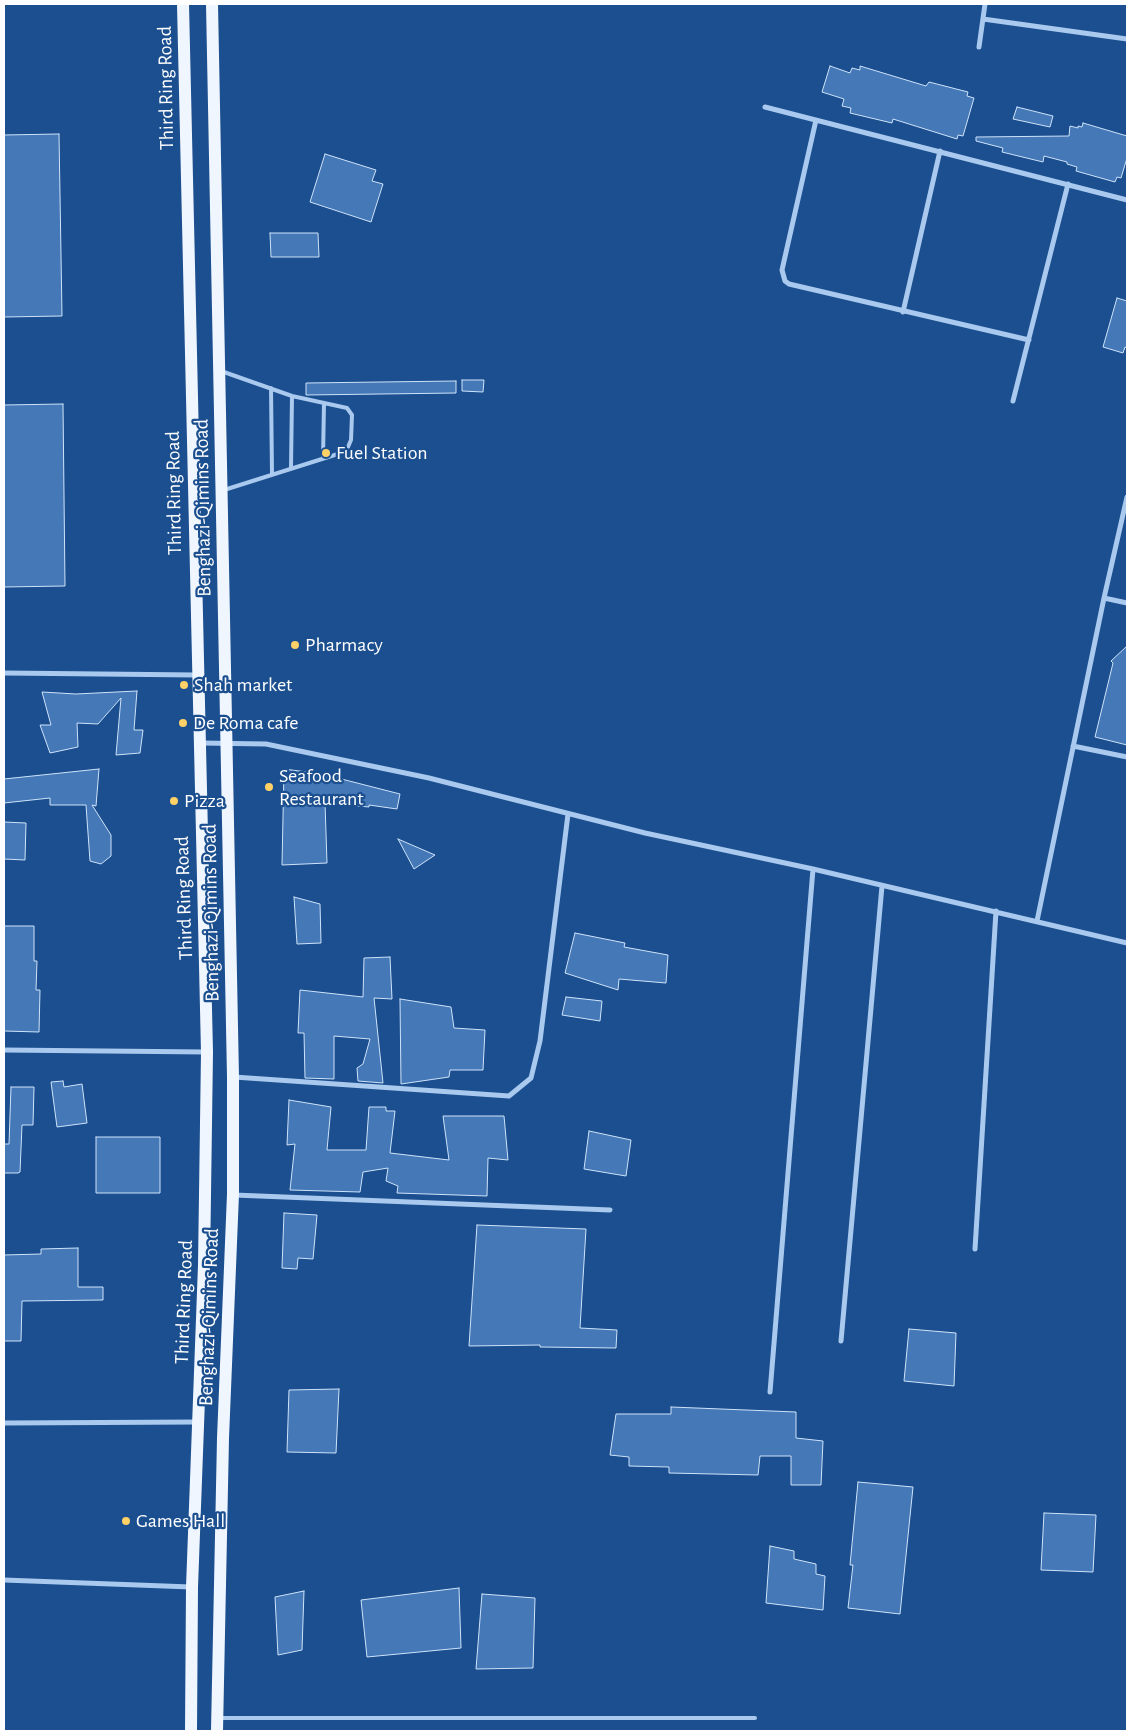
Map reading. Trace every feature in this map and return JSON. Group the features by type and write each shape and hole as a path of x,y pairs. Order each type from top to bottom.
{"main road":[{"name":"Third Ring Road","path":"183,4 207,1052 199,1422 192,1587 191,1731"},
{"name":"Benghazi-Qimins Road","path":"212,4 233,1077 233,1194 223,1438 217,1725"}],"street":[{"path":"979,47 985,4"},
{"path":"983,19 1127,39"},
{"path":"765,107 1127,200"},
{"path":"816,120 782,276 789,284 1029,340"},
{"path":"903,312 940,151"},
{"path":"1013,402 1068,184"},
{"path":"1037,921 1104,598 1127,497"},
{"path":"1104,598 1127,603"},
{"path":"4,673 197,675"},
{"path":"199,743 266,744 429,778 645,833 813,869 1127,943"},
{"path":"1073,746 1127,757"},
{"path":"233,1077 510,1096 531,1078 540,1041 568,814"},
{"path":"770,1392 813,869"},
{"path":"841,1341 882,886"},
{"path":"975,1249 996,911"},
{"path":"4,1050 207,1052"},
{"path":"233,1194 610,1210"},
{"path":"4,1423 199,1422"},
{"path":"4,1580 192,1587"}],"lane":[{"path":"220,370 292,396 347,408 352,415 351,440 348,448 341,453 291,467 222,491"},
{"path":"271,388 272,474"},
{"path":"291,467 292,396"},
{"path":"323,458 324,403"},
{"path":"217,1725 756,1718"}],"building":[{"path":"830,66 850,73 852,68 860,70 860,66 926,86 929,82 968,92 967,96 974,98 963,136 958,135 957,139 893,119 892,123 850,113 851,108 842,106 844,99 822,92"},
{"path":"1017,107 1053,116 1050,127 1013,119"},
{"path":"1083,123 1127,136 1127,158 1121,178 1117,177 1115,182 1076,171 1077,167 1067,164 1067,162 1044,156 1043,162 1002,152 1003,148 976,141 976,137 1069,136 1070,126 1078,128 1078,126 1082,127"},
{"path":"59,134 62,316 4,317 4,135"},
{"path":"325,154 376,170 372,181 383,184 371,222 310,202"},
{"path":"270,233 318,233 319,257 271,257"},
{"path":"1117,298 1127,301 1127,348 1125,347 1123,353 1103,347"},
{"path":"462,380 484,380 483,392 462,391"},
{"path":"456,381 456,393 306,395 306,383"},
{"path":"63,404 65,586 4,587 4,405"},
{"path":"1127,646 1127,745 1095,737 1113,663 1111,661"},
{"path":"137,691 134,730 143,730 140,753 116,755 121,698 98,724 77,723 78,747 50,753 40,725 51,725 42,692 76,694"},
{"path":"99,769 96,806 92,805 111,835 111,856 101,864 90,861 86,805 50,805 50,798 4,803 4,779"},
{"path":"284,769 322,774 400,794 397,809 369,805 369,807 325,803 327,863 282,865"},
{"path":"4,822 26,823 25,860 4,859"},
{"path":"398,839 435,855 414,869"},
{"path":"294,897 320,904 321,943 297,944"},
{"path":"4,926 34,926 34,961 37,961 36,990 40,990 39,1032 4,1031"},
{"path":"575,933 625,943 624,947 668,955 666,983 619,979 618,990 565,973"},
{"path":"390,957 392,999 374,998 383,1083 358,1081 357,1068 363,1064 370,1039 334,1036 334,1079 305,1078 304,1033 298,1033 300,990 363,997 364,958"},
{"path":"566,997 602,1001 600,1021 562,1015"},
{"path":"400,999 451,1007 454,1028 485,1030 483,1070 450,1070 449,1077 401,1084"},
{"path":"63,1081 64,1087 82,1084 87,1123 57,1127 51,1082"},
{"path":"11,1087 34,1087 33,1125 22,1125 20,1172 4,1173 4,1144 9,1144"},
{"path":"289,1100 331,1107 327,1150 366,1150 369,1107 386,1107 386,1111 395,1111 390,1153 449,1160 443,1116 504,1116 508,1160 488,1158 487,1196 397,1193 398,1186 386,1181 388,1168 363,1172 360,1192 290,1190 295,1144 287,1145"},
{"path":"589,1131 631,1140 626,1176 584,1169"},
{"path":"96,1137 160,1137 160,1193 96,1193"},
{"path":"284,1213 317,1215 313,1259 298,1258 297,1269 282,1268"},
{"path":"477,1225 586,1229 580,1328 617,1330 616,1348 540,1347 540,1345 469,1346"},
{"path":"78,1248 78,1287 103,1287 103,1300 22,1301 21,1341 4,1341 4,1255 41,1254 41,1249"},
{"path":"909,1329 956,1333 954,1386 904,1381"},
{"path":"339,1389 336,1453 287,1452 289,1390"},
{"path":"671,1407 796,1412 796,1438 823,1441 821,1485 791,1485 791,1456 760,1456 758,1475 669,1473 669,1467 629,1466 629,1457 610,1455 616,1414 671,1414"},
{"path":"858,1482 913,1487 900,1614 848,1608 853,1565 850,1565"},
{"path":"1044,1513 1096,1515 1093,1572 1041,1570"},
{"path":"770,1546 794,1551 794,1559 816,1564 816,1574 825,1576 823,1610 766,1603"},
{"path":"459,1588 461,1648 367,1657 361,1600"},
{"path":"304,1591 302,1650 278,1655 275,1597"},
{"path":"482,1594 535,1598 533,1668 476,1669"}],"place":[{"name":"Fuel Station","path":"326,453"},
{"name":"Pharmacy","path":"295,645"},
{"name":"Shah market","path":"184,685"},
{"name":"De Roma cafe","path":"183,723"},
{"name":"Seafood Restaurant","path":"269,787"},
{"name":"Pizza","path":"174,801"},
{"name":"Games Hall","path":"126,1521"}]}
